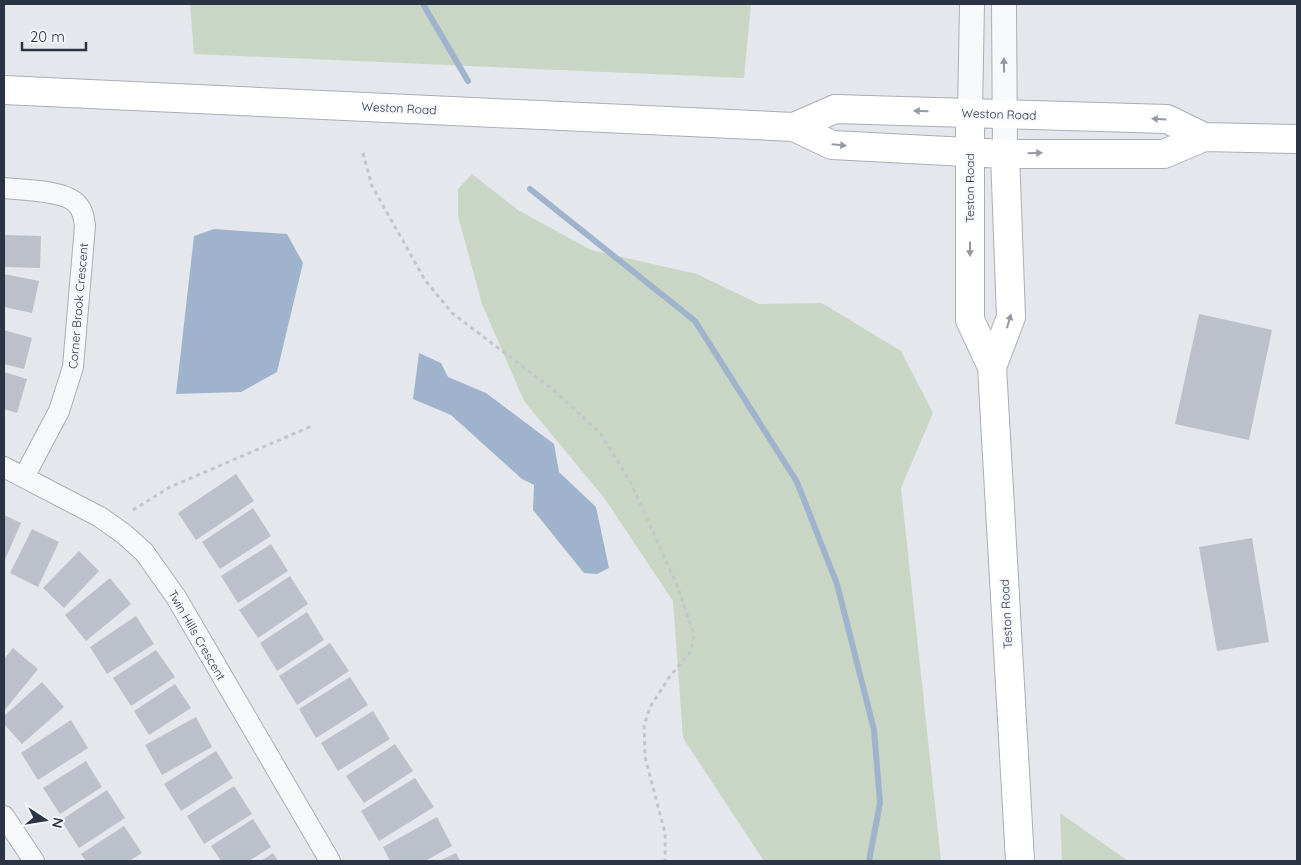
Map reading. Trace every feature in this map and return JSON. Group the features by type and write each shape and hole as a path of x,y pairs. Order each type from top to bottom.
{"main road":[{"name":"Weston Road","path":"4,90 794,127 832,144 1005,154 1164,154 1204,137 1297,139"},
{"name":"Weston Road","path":"794,127 835,109 1167,119 1204,137"},
{"name":"Teston Road","path":"970,113 970,320 992,367 1020,861"},
{"name":"Teston Road","path":"992,367 1011,317 1005,154"}],"street":[{"name":"Teston Road","path":"970,113 972,4"},
{"name":"Teston Road","path":"1004,4 1005,154"},
{"name":"Corner Brook Crescent","path":"4,188 54,194 72,199 81,209 85,226 73,367 59,411 24,477"},
{"name":"Twin Hills Crescent","path":"4,467 100,517 124,534 144,552 176,598 330,861"},
{"path":"4,816 34,861"}],"path":[{"path":"363,153 367,170 377,194 425,280 452,313 555,391 600,433 630,481 677,585 694,635 691,651 670,676 650,707 644,726 645,757 665,833 665,861"},
{"path":"133,510 170,487 312,426"}],"green space":[{"path":"190,4 751,4 744,78 194,54"},
{"path":"472,174 518,210 591,250 697,274 759,304 822,303 901,351 933,413 901,488 941,861 764,861 683,738 673,601 605,499 524,401 482,304 458,216 458,189"},
{"path":"1060,813 1128,861 1062,861"}],"water":[{"path":"214,229 287,234 303,263 277,372 241,392 176,394 194,236"},
{"path":"419,353 441,363 448,377 486,393 554,444 559,472 596,507 609,568 597,574 584,573 533,510 534,485 522,479 451,415 413,399"}],"building":[{"path":"4,235 41,236 40,268 4,267"},
{"path":"4,274 39,281 32,313 4,307"},
{"path":"1199,314 1272,330 1249,440 1175,424"},
{"path":"4,330 32,338 24,369 4,364"},
{"path":"4,372 27,379 17,413 4,409"},
{"path":"236,474 254,501 196,540 178,513"},
{"path":"253,508 271,536 220,569 202,542"},
{"path":"4,515 21,523 4,562"},
{"path":"32,529 59,542 38,587 10,573"},
{"path":"1252,538 1269,642 1217,651 1199,547"},
{"path":"271,544 288,571 238,603 221,576"},
{"path":"79,551 99,571 64,608 43,588"},
{"path":"290,576 308,604 258,638 239,610"},
{"path":"110,578 131,604 86,641 65,615"},
{"path":"307,612 324,640 277,671 260,643"},
{"path":"136,616 154,644 107,674 90,647"},
{"path":"330,643 349,671 297,705 279,676"},
{"path":"13,648 38,669 4,711 4,659"},
{"path":"156,650 175,677 131,706 113,678"},
{"path":"350,677 368,705 316,738 299,709"},
{"path":"42,682 64,707 22,744 4,724 4,716"},
{"path":"175,684 191,708 149,735 134,711"},
{"path":"373,711 390,739 338,771 321,743"},
{"path":"196,717 212,747 162,775 145,745"},
{"path":"71,720 88,748 38,780 21,753"},
{"path":"395,744 413,771 364,803 346,776"},
{"path":"216,751 233,778 181,811 164,784"},
{"path":"86,761 102,787 60,814 43,788"},
{"path":"415,778 434,807 379,841 361,811"},
{"path":"234,786 252,814 204,844 187,816"},
{"path":"107,790 125,818 79,848 61,820"},
{"path":"437,817 452,846 425,861 390,861 383,847"},
{"path":"253,819 271,847 249,861 221,861 211,846"},
{"path":"124,826 142,853 129,861 86,861 81,854"},
{"path":"273,853 278,861 261,861"},
{"path":"456,853 460,861 439,861"}],"waterway":[{"path":"423,4 468,81"},
{"path":"530,189 695,321 797,482 837,584 874,730 880,803 869,861"}]}
